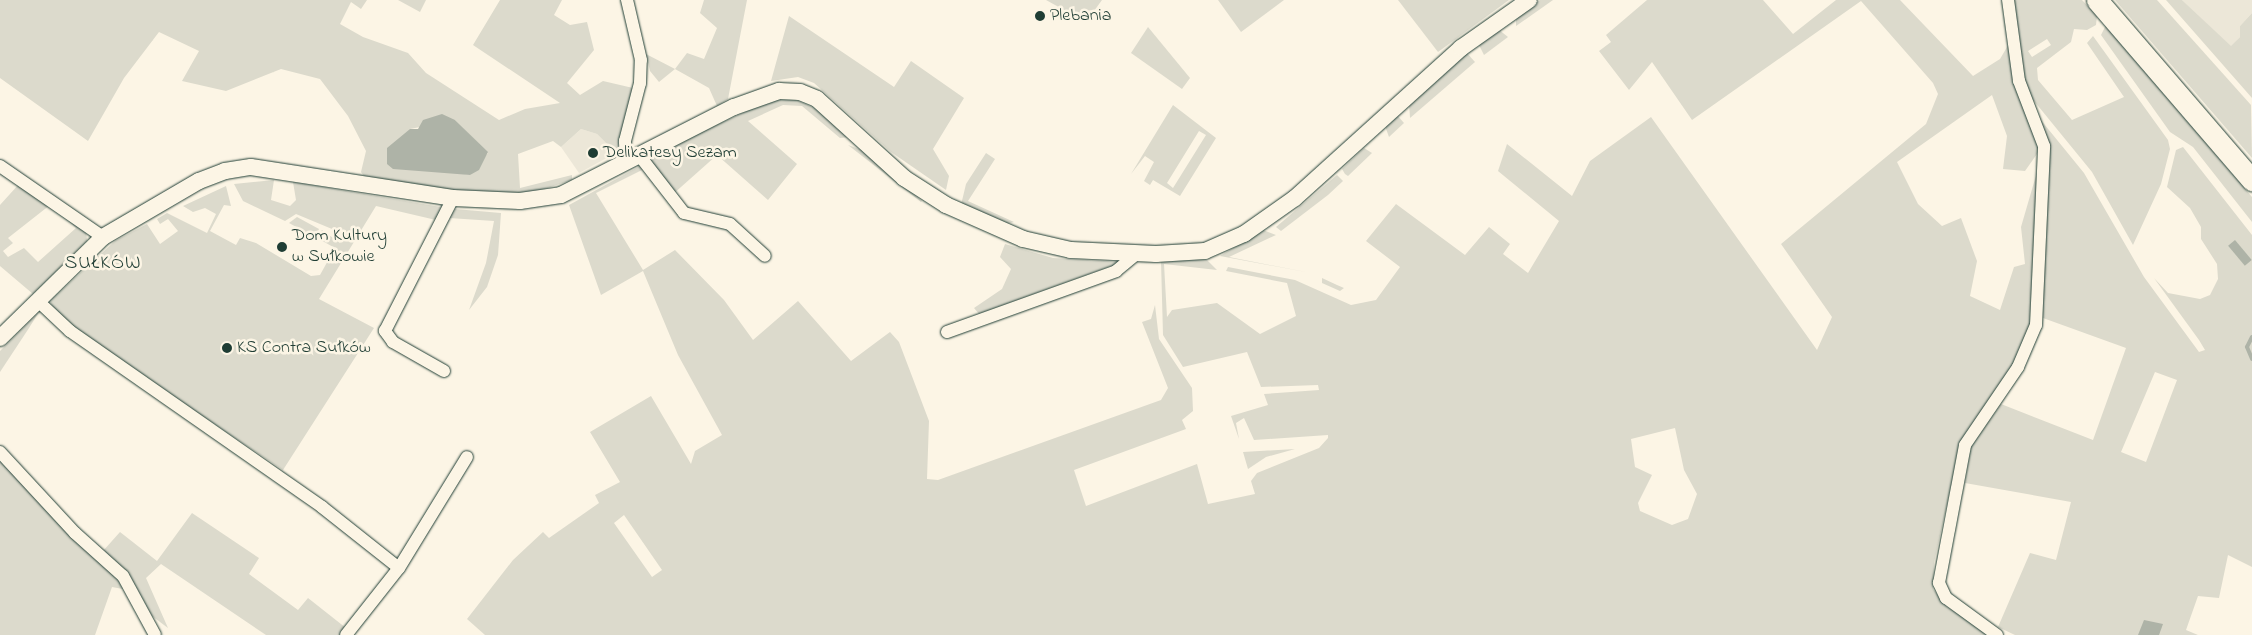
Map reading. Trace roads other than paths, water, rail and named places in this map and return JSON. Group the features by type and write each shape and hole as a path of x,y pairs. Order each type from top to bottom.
{"main road":[{"path":"2097,0 2252,180"}],"street":[{"path":"627,0 641,60 640,83 625,141 633,159 684,213 730,224 765,256"},
{"path":"0,338 102,237 199,181 251,167 453,198 520,201 561,195 734,107 779,91 800,92 817,99 904,178 991,226 1072,250 1136,254 1205,251 1244,234 1295,198 1461,48 1529,0"},
{"path":"1997,635 1946,598 1939,584 1965,445 2018,366 2036,325 2044,146 2019,81 2008,0"},
{"path":"0,166 102,237"},
{"path":"444,371 393,342 385,331 453,198"},
{"path":"947,332 1116,271 1136,254"},
{"path":"38,301 70,331 322,507 399,568"},
{"path":"0,452 74,533 123,576 155,635"},
{"path":"346,635 399,568 467,457"}],"waterway":[{"path":"2252,337 2247,347 2252,359"}],"place":[{"name":"Plebania","path":"1040,16"},
{"name":"Delikatesy Sezam","path":"593,153"},
{"name":"Dom Kultury w Sułkowie","path":"282,247"},
{"name":"KS Contra Sułków","path":"227,348"}],"district":[{"name":"SUŁKÓW","path":"103,263"}]}
